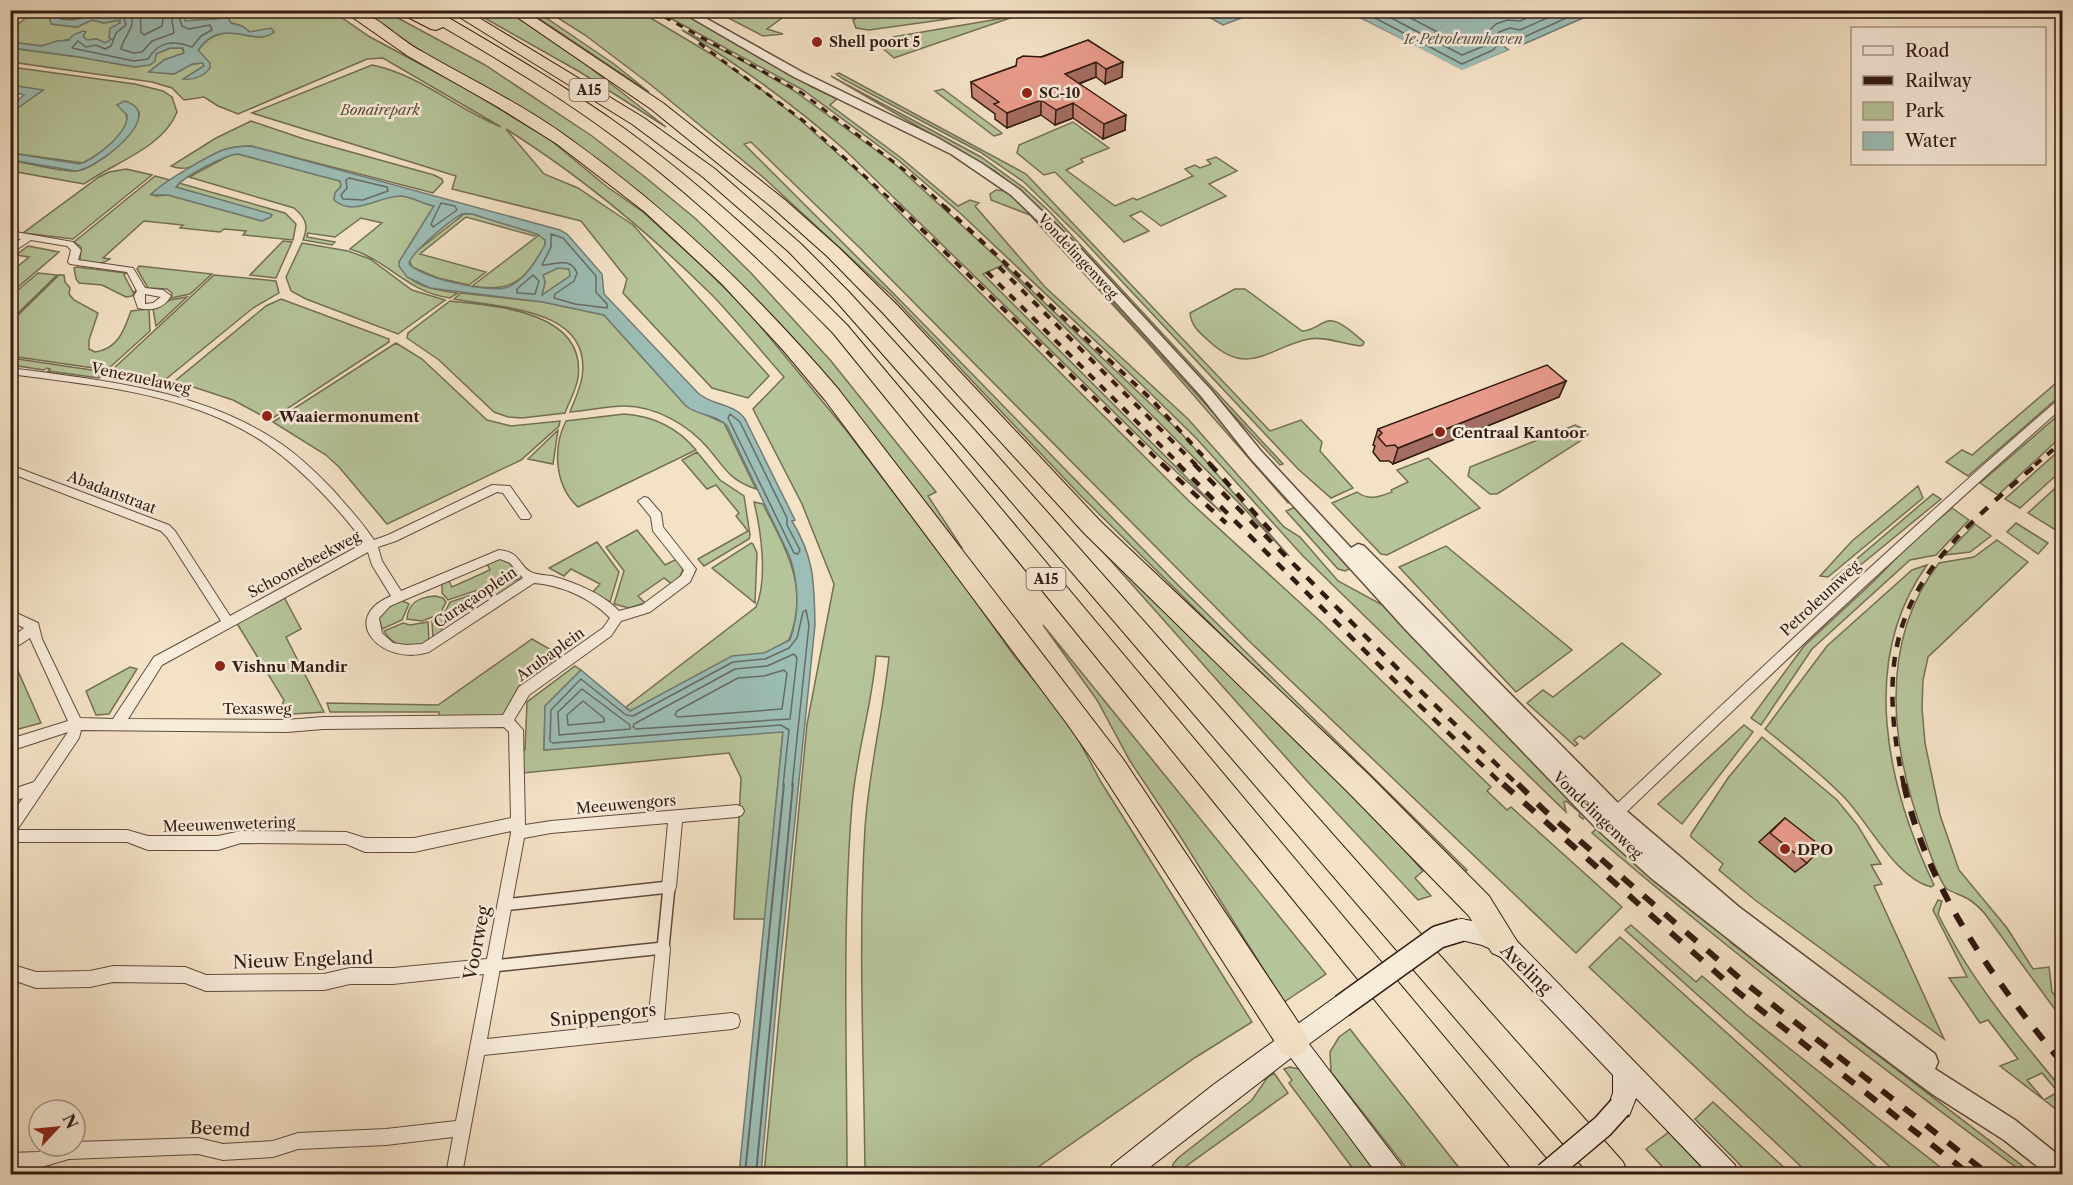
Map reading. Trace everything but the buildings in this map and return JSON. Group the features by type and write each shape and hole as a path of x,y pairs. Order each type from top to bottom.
{"highway":[{"path":"349,10 413,52 530,120 606,172 674,228 756,306 838,403 1077,717 1113,767 1293,1042"},
{"name":"A15","path":"401,10 491,50"},
{"name":"A15","path":"424,10 584,107 685,184 769,257 840,329 1537,1174"},
{"name":"A15","path":"455,10 779,204 882,300 1093,528 1351,776 1464,890 1479,906 1503,944"},
{"name":"A15","path":"514,10 571,47 712,162 842,296 962,430 1611,1174"},
{"name":"A15","path":"541,10 666,102 712,162"}],"main road":[{"name":"Aveling","path":"1121,1174 1293,1042 1438,937 1461,930 1483,934 1503,944 1625,1069"},
{"path":"1293,1042 1392,1174"},
{"path":"1546,1174 1603,1126 1620,1107 1627,1091 1625,1069"},
{"path":"1625,1069 1726,1174"}],"street":[{"name":"Vondelingenweg","path":"684,10 806,78 887,116 985,170 1030,205 1397,608 1610,819 1944,1075 2062,1172"},
{"name":"Vondelingenweg","path":"698,10 875,106 887,116"},
{"path":"10,234 73,246 76,250 73,261 76,263 130,270 142,291"},
{"path":"10,251 28,237"},
{"name":"Venezuelaweg","path":"10,371 154,393 218,414 254,433 304,466 323,484 371,544 375,559 397,596"},
{"name":"Petroleumweg","path":"1610,819 1843,598 1950,500 2062,403"},
{"name":"Abadanstraat","path":"10,469 165,528 228,622"},
{"name":"Schoonebeekweg","path":"117,724 158,660 371,544 392,538 495,488 506,489 525,516"},
{"path":"532,578 555,581 609,607 617,617 646,609 686,579 690,572 687,564 657,528 657,516 644,501"},
{"name":"Curaçaoplein","path":"499,554 512,558 525,575 532,578 432,645 414,651 393,649 383,642 372,624 376,611 397,596 499,554"},
{"path":"10,615 34,627"},
{"name":"Arubaplein","path":"507,721 524,691 607,633 617,617"},
{"path":"10,646 34,627"},
{"path":"10,828 74,734 76,724 36,639 34,627"},
{"name":"Texasweg","path":"10,745 76,724 287,726 323,723 507,721"},
{"name":"Voorweg","path":"454,1174 518,828 516,730 507,721"},
{"path":"10,796 39,786"},
{"name":"Meeuwengors","path":"518,828 737,812"},
{"path":"655,1029 676,817"},
{"name":"Meeuwenwetering","path":"10,836 128,836 148,843 218,843 241,837 346,838 365,845 414,845 518,828"},
{"path":"504,905 669,887"},
{"path":"493,966 663,948"},
{"name":"Nieuw Engeland","path":"10,971 36,980 90,979 113,974 185,975 206,983 324,982 350,976 393,976 493,966"},
{"name":"Snippengors","path":"478,1048 732,1021"},
{"name":"Beemd","path":"10,1161 38,1160 69,1151 198,1146 223,1152 273,1149 298,1141 386,1137 463,1128"}],"green space":[{"path":"11,11 56,11 50,18 51,24 77,27 92,20 104,23 120,20 113,39 105,43 97,39 87,40 83,36 41,46 11,42 10,31 30,14"},
{"name":"Bonairepark","path":"196,11 332,11 370,37 465,88 549,139 606,186 643,212 700,264 747,310 846,430 963,584 1015,657 1070,724 1101,782 1252,1022 1196,1057 1028,1174 865,1174 863,871 867,806 889,657 876,656 854,786 849,851 846,943 847,1174 764,1174 807,724 834,584 802,504 753,409 784,377 712,295 664,250 588,186 506,129 544,174 578,188 633,225 769,376 748,398 712,388 623,293 627,279 581,221 452,189 456,176 252,113 372,65 406,76 501,127 383,58 367,59 238,114 204,97 184,100 172,88 152,82 11,62 11,48 135,67 155,61 156,54 170,48 182,48 184,53 164,60 149,72 174,74 192,64 203,63 204,66 184,79 210,68 198,50 208,40 219,34 257,37 274,32 271,29 250,32 242,26 231,23 228,18 185,21 185,17"},
{"path":"355,11 385,11 485,65 592,136 696,219 751,273 831,361 936,492 928,496 962,548 957,550 825,380 645,200 456,73"},
{"path":"472,11 508,11 569,51 666,127 580,72"},
{"path":"528,11 536,11 614,64 649,92"},
{"path":"547,11 639,11 711,54 800,120 866,179 1190,502 1321,622 1491,787 1487,791 1507,810 1511,807 1622,907 1576,953 1248,640 861,249 751,142 744,144 1176,583 1467,870 1460,876 1321,733 1079,494 892,296 764,178 651,85 585,35"},
{"path":"657,11 680,17 686,15 837,99 830,105 900,157 958,206 970,200 979,203 975,206 1045,287 1188,419 1284,527 1300,537 1338,581 1390,609 1587,815 1583,819 1579,816 1580,813 1566,801 1564,802 1566,812 1303,556 1197,439 960,213 898,160 803,90"},
{"path":"715,11 772,11 782,14 782,18 767,29 783,34 763,36"},
{"path":"867,11 1006,11 869,30 856,28 853,20"},
{"path":"1016,16 894,58 880,46 881,42 893,37"},
{"path":"682,30 793,90 896,165 1005,265 1181,433 1289,556 1003,265 983,274 1221,512 1160,457 846,151 767,87"},
{"path":"11,67 135,84 163,91 172,97 177,112 170,125 149,145 84,184 11,171 10,160 61,170 85,169 105,157 125,139 138,120 139,112 125,111 128,121 125,128 102,151 83,163 11,153 11,112 42,91 11,85"},
{"path":"839,73 1026,174 1270,431 1301,420 1322,442 1320,451 1353,488 1331,498 1298,469 1083,240 1024,182 980,152 843,79 836,74"},
{"path":"831,76 981,157 1024,188 1050,212 1283,464 1280,465 1047,214 995,171"},
{"path":"943,89 1002,133 994,136 935,91"},
{"path":"251,121 304,139 434,175 443,182 433,193 251,146 222,150 190,167 171,166 216,138"},
{"path":"1073,122 1109,148 1081,159 1083,162 1066,170 1115,206 1133,198 1137,200 1193,176 1185,169 1195,165 1200,168 1211,164 1207,160 1216,157 1237,171 1209,184 1226,196 1161,226 1141,211 1130,216 1149,231 1124,242 1055,172 1044,175 1017,153 1019,145"},
{"path":"238,154 340,181 341,186 335,193 334,199 342,204 359,205 402,196 434,206 399,262 408,277 415,282 423,286 458,293 450,298 421,290 364,254 350,249 382,223 361,218 335,237 308,233 307,237 335,242 332,245 303,240 306,230 305,222 294,208 189,177 230,155"},
{"path":"126,169 152,175 73,239 23,233 99,177 109,172"},
{"path":"155,176 170,180 151,194 156,196 168,195 262,221 272,215 178,188 179,183 285,213 296,224 293,240 243,235 246,231 224,229 220,232 144,221 103,258 110,259 107,261 91,263 80,260 81,247 74,242"},
{"path":"996,190 1007,191 1028,210 1294,501 1288,503 1147,342 1030,215 991,200 990,194"},
{"path":"464,214 472,214 537,234 534,236 466,217 420,254 486,272 469,285 438,278 412,267 409,259 413,254"},
{"path":"539,235 545,240 545,245 524,275 508,285 486,288 472,286"},
{"path":"283,241 292,242 276,278 250,275"},
{"path":"302,243 348,251 370,259 412,290 445,300 398,334 306,299 291,291 286,277"},
{"path":"28,246 59,252 11,293 11,272 29,257 16,255"},
{"path":"139,266 212,274 190,294 171,298 172,293 167,289 148,288 137,269"},
{"path":"74,268 126,273 124,275 133,292 136,291 132,296 126,297 102,285 79,283"},
{"path":"558,268 570,269 570,276 542,295 545,282 543,275"},
{"path":"38,273 57,275 11,320 11,296"},
{"path":"59,275 64,275 65,282 70,288 69,294 74,300 98,313 89,340 89,349 95,352 115,343 123,332 131,311 149,309 150,331 107,370 11,356 11,322"},
{"path":"214,275 276,281 279,293 253,308 166,379 112,370"},
{"path":"1235,289 1245,289 1302,331 1325,322 1335,321 1364,342 1363,345 1315,338 1248,359 1236,358 1224,353 1197,329 1190,313"},
{"path":"461,293 543,302 604,315 686,406 724,423 756,489 733,477 691,432 659,413 624,406 570,412 582,377 581,354 573,337 558,324 539,315 517,309 454,299"},
{"path":"187,297 156,326 153,309 170,300"},
{"path":"281,299 389,339 389,342 270,420 233,400 175,381 266,306"},
{"path":"450,301 513,310 534,316 553,326 568,338 577,356 578,378 565,413 522,418 508,417 494,412 439,360 407,338 408,333"},
{"path":"396,343 422,359 487,420 511,426 560,421 559,426 521,460 387,524 326,455 273,422"},
{"path":"10,358 105,372 99,378 48,371 50,369 11,365"},
{"path":"2062,378 2062,394 1968,476 1946,462 1962,450 1972,455"},
{"path":"2062,412 2062,436 1998,495 1980,483"},
{"path":"624,414 645,417 664,424 681,435 696,450 578,507 564,489 558,467 559,443 566,421"},
{"path":"1575,425 1586,430 1588,434 1585,438 1497,494 1490,494 1468,476 1470,467"},
{"path":"558,430 553,464 528,459"},
{"path":"2062,448 2062,470 2020,508 2005,499"},
{"path":"697,452 720,480 744,496 750,535 749,539 704,566 698,559 748,531 736,516 739,513 716,485 707,489 682,460"},
{"path":"1428,458 1480,508 1387,555 1381,554 1332,503 1357,492 1361,495 1378,497 1392,492 1391,490 1408,482 1397,470"},
{"path":"2062,482 2062,528 2059,532 2028,513"},
{"path":"1918,486 1923,498 1828,577 1820,576 1852,541"},
{"path":"1933,494 1941,499 1841,581 1832,580"},
{"path":"754,502 763,504 780,537 792,569 797,603 795,621 789,640 768,652 630,711 626,707 756,607 760,596 762,569 761,541"},
{"path":"1298,506 1351,568 1345,571 1338,569 1286,511"},
{"path":"1952,508 1969,520 1936,555 1910,560 1812,649 1761,725 1751,718 1804,646 1872,583 1913,541"},
{"path":"2016,523 2048,543 2038,554 2007,532"},
{"path":"1975,524 1991,536 1970,552 1945,555"},
{"path":"1080,526 1276,714 1423,871 1415,878 1431,896 1418,900 1306,780"},
{"path":"637,530 665,565 677,559 683,569 679,579 672,584 664,578 638,596 645,603 629,608 614,604 624,571 606,547"},
{"path":"1997,540 2028,562 1928,657 1923,680 1922,708 1925,743 1940,815 1959,870 2007,928 2033,969 2049,967 2052,992 2062,1003 2062,1019 1983,912 1971,901 1947,889 1941,880 1913,805 1898,734 1896,698 1898,662 1906,627 1919,594 1939,563 1974,557"},
{"path":"597,542 619,572 610,602 592,593 600,584 571,569 564,576 549,568"},
{"path":"751,543 757,553 755,603 712,568"},
{"path":"1446,546 1572,650 1516,692 1399,567"},
{"path":"499,558 507,560 520,576 448,600 442,593 442,582 448,579 452,587 490,570 486,562"},
{"path":"1927,565 1906,602 1892,642 1886,682 1887,724 1893,766 1903,807 1934,885 1931,887 1905,872 1842,795 1765,729 1827,646 1912,570"},
{"path":"521,578 523,580 496,598 489,592 438,625 444,632 433,639 432,621 444,614 450,602"},
{"path":"435,596 443,598 446,602 440,614 422,621 407,619 412,605 424,598"},
{"path":"284,597 301,629 286,637 324,712 278,715 284,700 236,622"},
{"path":"400,600 409,604 402,620 382,629 379,618 383,610"},
{"path":"428,622 429,643 416,647 404,646 392,641 384,631 403,623 410,625"},
{"path":"1043,625 1326,974 1284,1002 1130,761 1097,700"},
{"path":"532,639 560,655 520,685 505,713 499,717 440,717 439,712 330,712 327,703 438,705"},
{"path":"1622,643 1661,674 1584,739 1580,736 1574,740 1578,744 1575,746 1527,703 1543,690 1553,697"},
{"path":"14,662 41,723 11,731 11,665"},
{"path":"575,666 581,670 545,706 544,750 783,731 765,919 734,919 741,778 729,753 523,773 522,751 525,750 527,702"},
{"path":"130,667 137,669 109,714 96,715 86,691"},
{"path":"1744,725 1753,732 1682,824 1658,804"},
{"path":"1762,737 1837,800 1858,826 1881,864 1871,865 1882,884 1874,886 1944,1039 1755,900 1719,870 1723,864 1691,837 1728,778"},
{"path":"1599,826 1732,939 1730,942 2033,1174 2025,1174 1751,965 1592,833"},
{"path":"1938,900 1942,901 1938,914 1964,961 2011,1027 2062,1089 2061,1113 2044,1100 2000,1066 2018,1059 1988,1020 1980,1023 1949,978 1967,977 1933,910","holes":["2042,1073 2058,1092 2044,1100 2027,1080"]},
{"path":"1631,925 1696,982 1702,976 1747,1015 1949,1174 1898,1174 1625,930"},
{"path":"1620,937 1884,1174 1809,1174 1589,967"},
{"path":"1350,1029 1464,1174 1411,1174 1331,1072 1330,1052 1339,1037"},
{"path":"1290,1067 1299,1069 1310,1079 1381,1174 1357,1174 1289,1083 1292,1080 1284,1069"},
{"path":"1274,1073 1288,1093 1172,1174 1173,1164 1178,1158 1252,1100 1267,1078"},
{"path":"1713,1102 1791,1174 1749,1174 1695,1119"},
{"path":"1669,1132 1708,1174 1669,1174 1646,1149"}],"water":[{"path":"56,11 196,11 185,17 185,21 228,18 231,23 242,26 250,32 271,28 274,32 257,37 218,34 198,50 210,63 210,68 202,76 191,79 183,79 204,66 203,63 192,64 174,74 149,72 164,60 184,53 183,48 170,48 156,54 155,61 150,65 135,67 11,48 11,42 41,46 69,40 73,35 83,31 86,32 83,36 87,40 97,39 105,43 112,39 109,38 110,28 120,23 120,20 104,23 92,20 77,27 51,24 50,19"},
{"path":"1198,11 1260,11 1223,25"},
{"name":"1e Petroleumhaven","path":"1347,11 1599,11 1519,46 1511,42 1502,45 1509,50 1462,71"},
{"path":"10,86 43,90 11,113 11,105 24,95 11,92"},
{"path":"124,101 136,107 139,117 135,128 113,151 86,168 76,171 11,160 11,153 79,164 85,162 101,152 117,137 126,122 127,115 117,105"},
{"path":"251,146 560,230 567,234 602,274 604,294 698,393 735,410 745,419 795,520 792,521 805,548 812,572 815,625 761,1174 739,1174 783,732 544,750 545,706 581,670 630,711 732,656 764,653 790,640 797,599 790,557 727,426 718,419 686,406 604,315 543,302 430,288 407,277 399,266 399,262 434,206 402,196 359,206 342,205 334,200 335,193 341,186 340,181 238,154 205,167 187,177 176,187 271,214 271,217 262,221 168,195 151,195 173,178 216,153 230,148","holes":["462,214 472,214 537,234 545,240 545,245 534,263 514,284 499,289 456,283 427,274 409,264 423,245 441,229","558,268 569,269 570,276 542,295 545,282 543,275"]}],"pier":[{"path":"1344,10 1405,41 1410,39 1406,36 1415,32 1425,37 1410,43 1462,70 1509,50 1512,51 1461,73"}],"railway":[{"path":"652,10 802,93 911,175 946,208"},
{"path":"699,43 805,122 900,208"},
{"path":"898,206 1163,465"},
{"path":"944,206 1152,400 1211,465"},
{"path":"999,267 1196,465"},
{"path":"987,272 1180,465"},
{"path":"2035,465 2062,442"},
{"path":"1162,464 1226,523"},
{"path":"1178,464 1415,701 1504,786"},
{"path":"1194,464 1404,675 1519,786"},
{"path":"1210,464 1272,532"},
{"path":"1904,786 1894,729 1893,680 1899,639 1912,601 1933,567 1961,534 1995,500 2037,464"},
{"path":"1503,784 1738,992 1969,1174"},
{"path":"1518,784 1544,810 1744,982 1988,1174"},
{"path":"1904,784 1929,861 1946,897 1966,932 2012,1000 2062,1063"}],"place":[{"name":"Shell poort 5","path":"817,42"},
{"name":"SC-10","path":"1027,93"},
{"name":"Waaiermonument","path":"267,416"},
{"name":"Centraal Kantoor","path":"1440,432"},
{"name":"Vishnu Mandir","path":"220,666"},
{"name":"DPO","path":"1785,849"}]}
